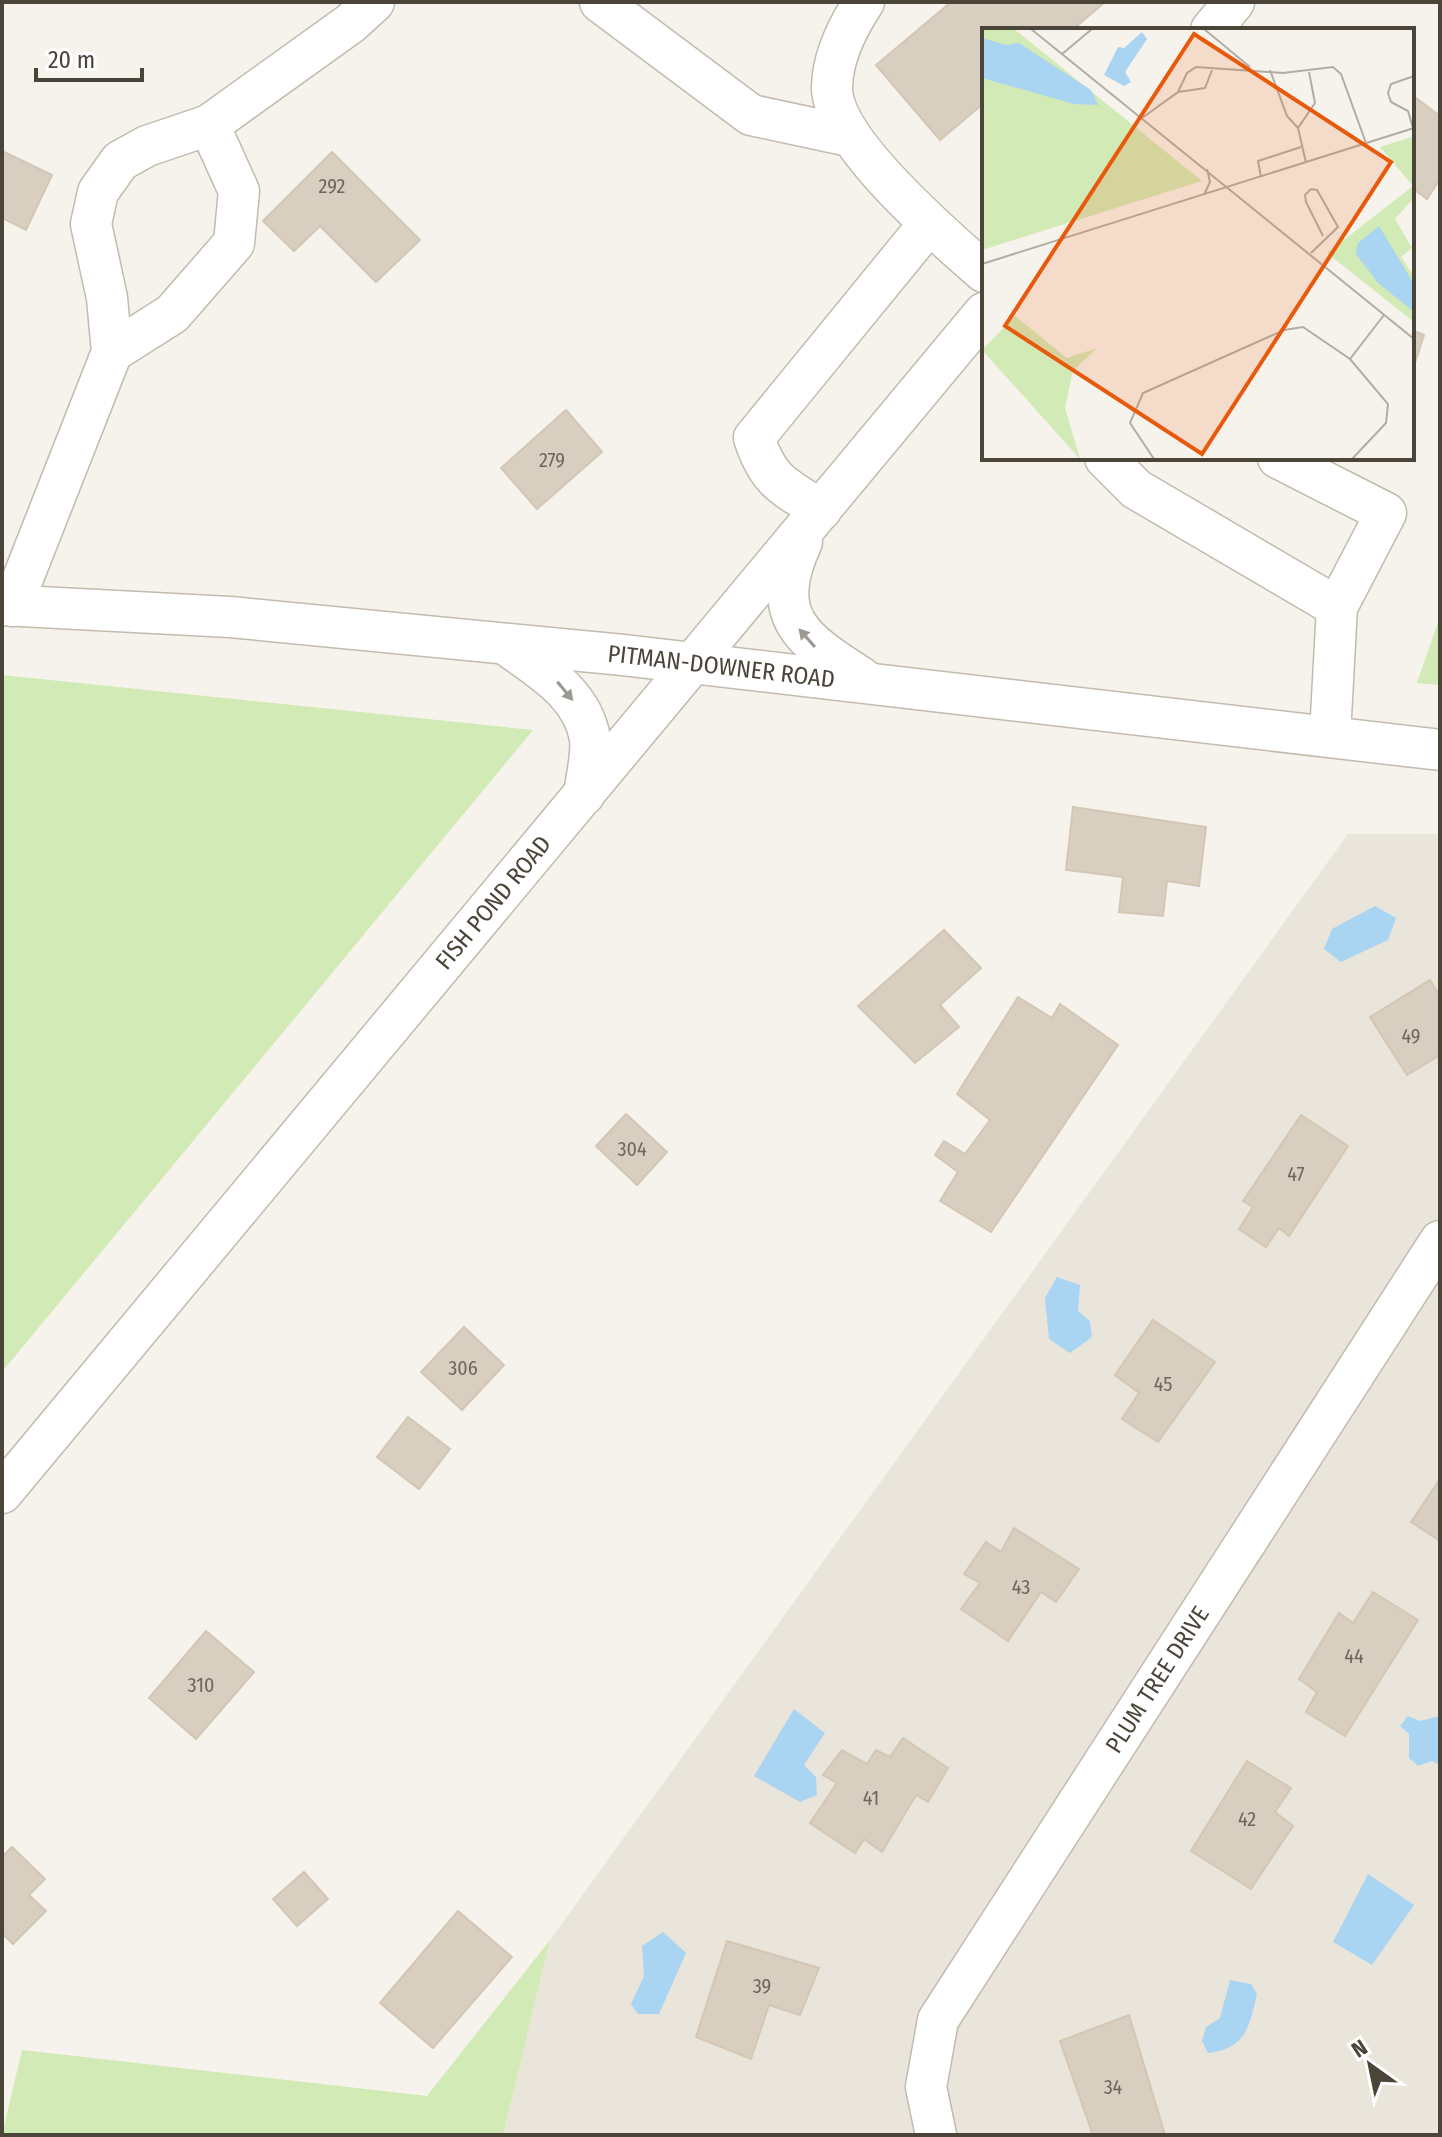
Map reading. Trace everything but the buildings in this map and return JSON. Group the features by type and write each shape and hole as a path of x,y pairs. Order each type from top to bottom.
{"street":[{"path":"7,606 112,352 107,298 91,224 98,192 120,161 147,146 209,125 351,23 374,2"},
{"path":"600,2 751,115 849,136"},
{"path":"864,2 845,29 831,88 849,136 928,225 982,270"},
{"path":"1213,28 1234,2"},
{"path":"112,352 172,314 234,243 239,191 209,125"},
{"path":"870,683 807,641 794,621 787,596 795,557 817,515 773,479 762,462 754,438 928,225"},
{"name":"FISH POND ROAD","path":"2,1493 696,663 982,315"},
{"path":"1107,460 1136,489 1337,607"},
{"path":"1282,460 1386,513 1337,607 1330,735"},
{"name":"PITMAN-DOWNER ROAD","path":"7,606 230,617 696,663 1440,750"},
{"path":"504,644 562,685 578,708 590,739 584,795"},
{"name":"PLUM TREE DRIVE","path":"936,2135 926,2087 938,2020 1440,1241"}],"shaded area":[{"path":"1348,834 1440,834 1440,2135 503,2135 550,1940"}],"green space":[{"path":"1440,616 1440,685 1417,683"},
{"path":"2,675 533,730 2,1372"},
{"path":"550,1940 503,2135 2,2135 22,2050 427,2096"}],"water":[{"path":"1375,906 1396,918 1388,940 1341,962 1324,949 1332,929"},
{"path":"1057,1277 1080,1285 1078,1311 1090,1321 1092,1337 1070,1353 1049,1339 1045,1298"},
{"path":"794,1709 825,1733 804,1765 816,1777 817,1795 800,1802 754,1776"},
{"path":"1408,1716 1420,1721 1440,1716 1440,1765 1432,1761 1418,1766 1409,1758 1409,1734 1400,1726"},
{"path":"1368,1874 1414,1905 1372,1965 1333,1942"},
{"path":"663,1932 686,1953 659,2014 638,2014 631,2004 644,1976 642,1946"},
{"path":"1230,1980 1251,1984 1257,1994 1248,2026 1239,2041 1208,2053 1202,2041 1206,2027 1220,2018"}]}
